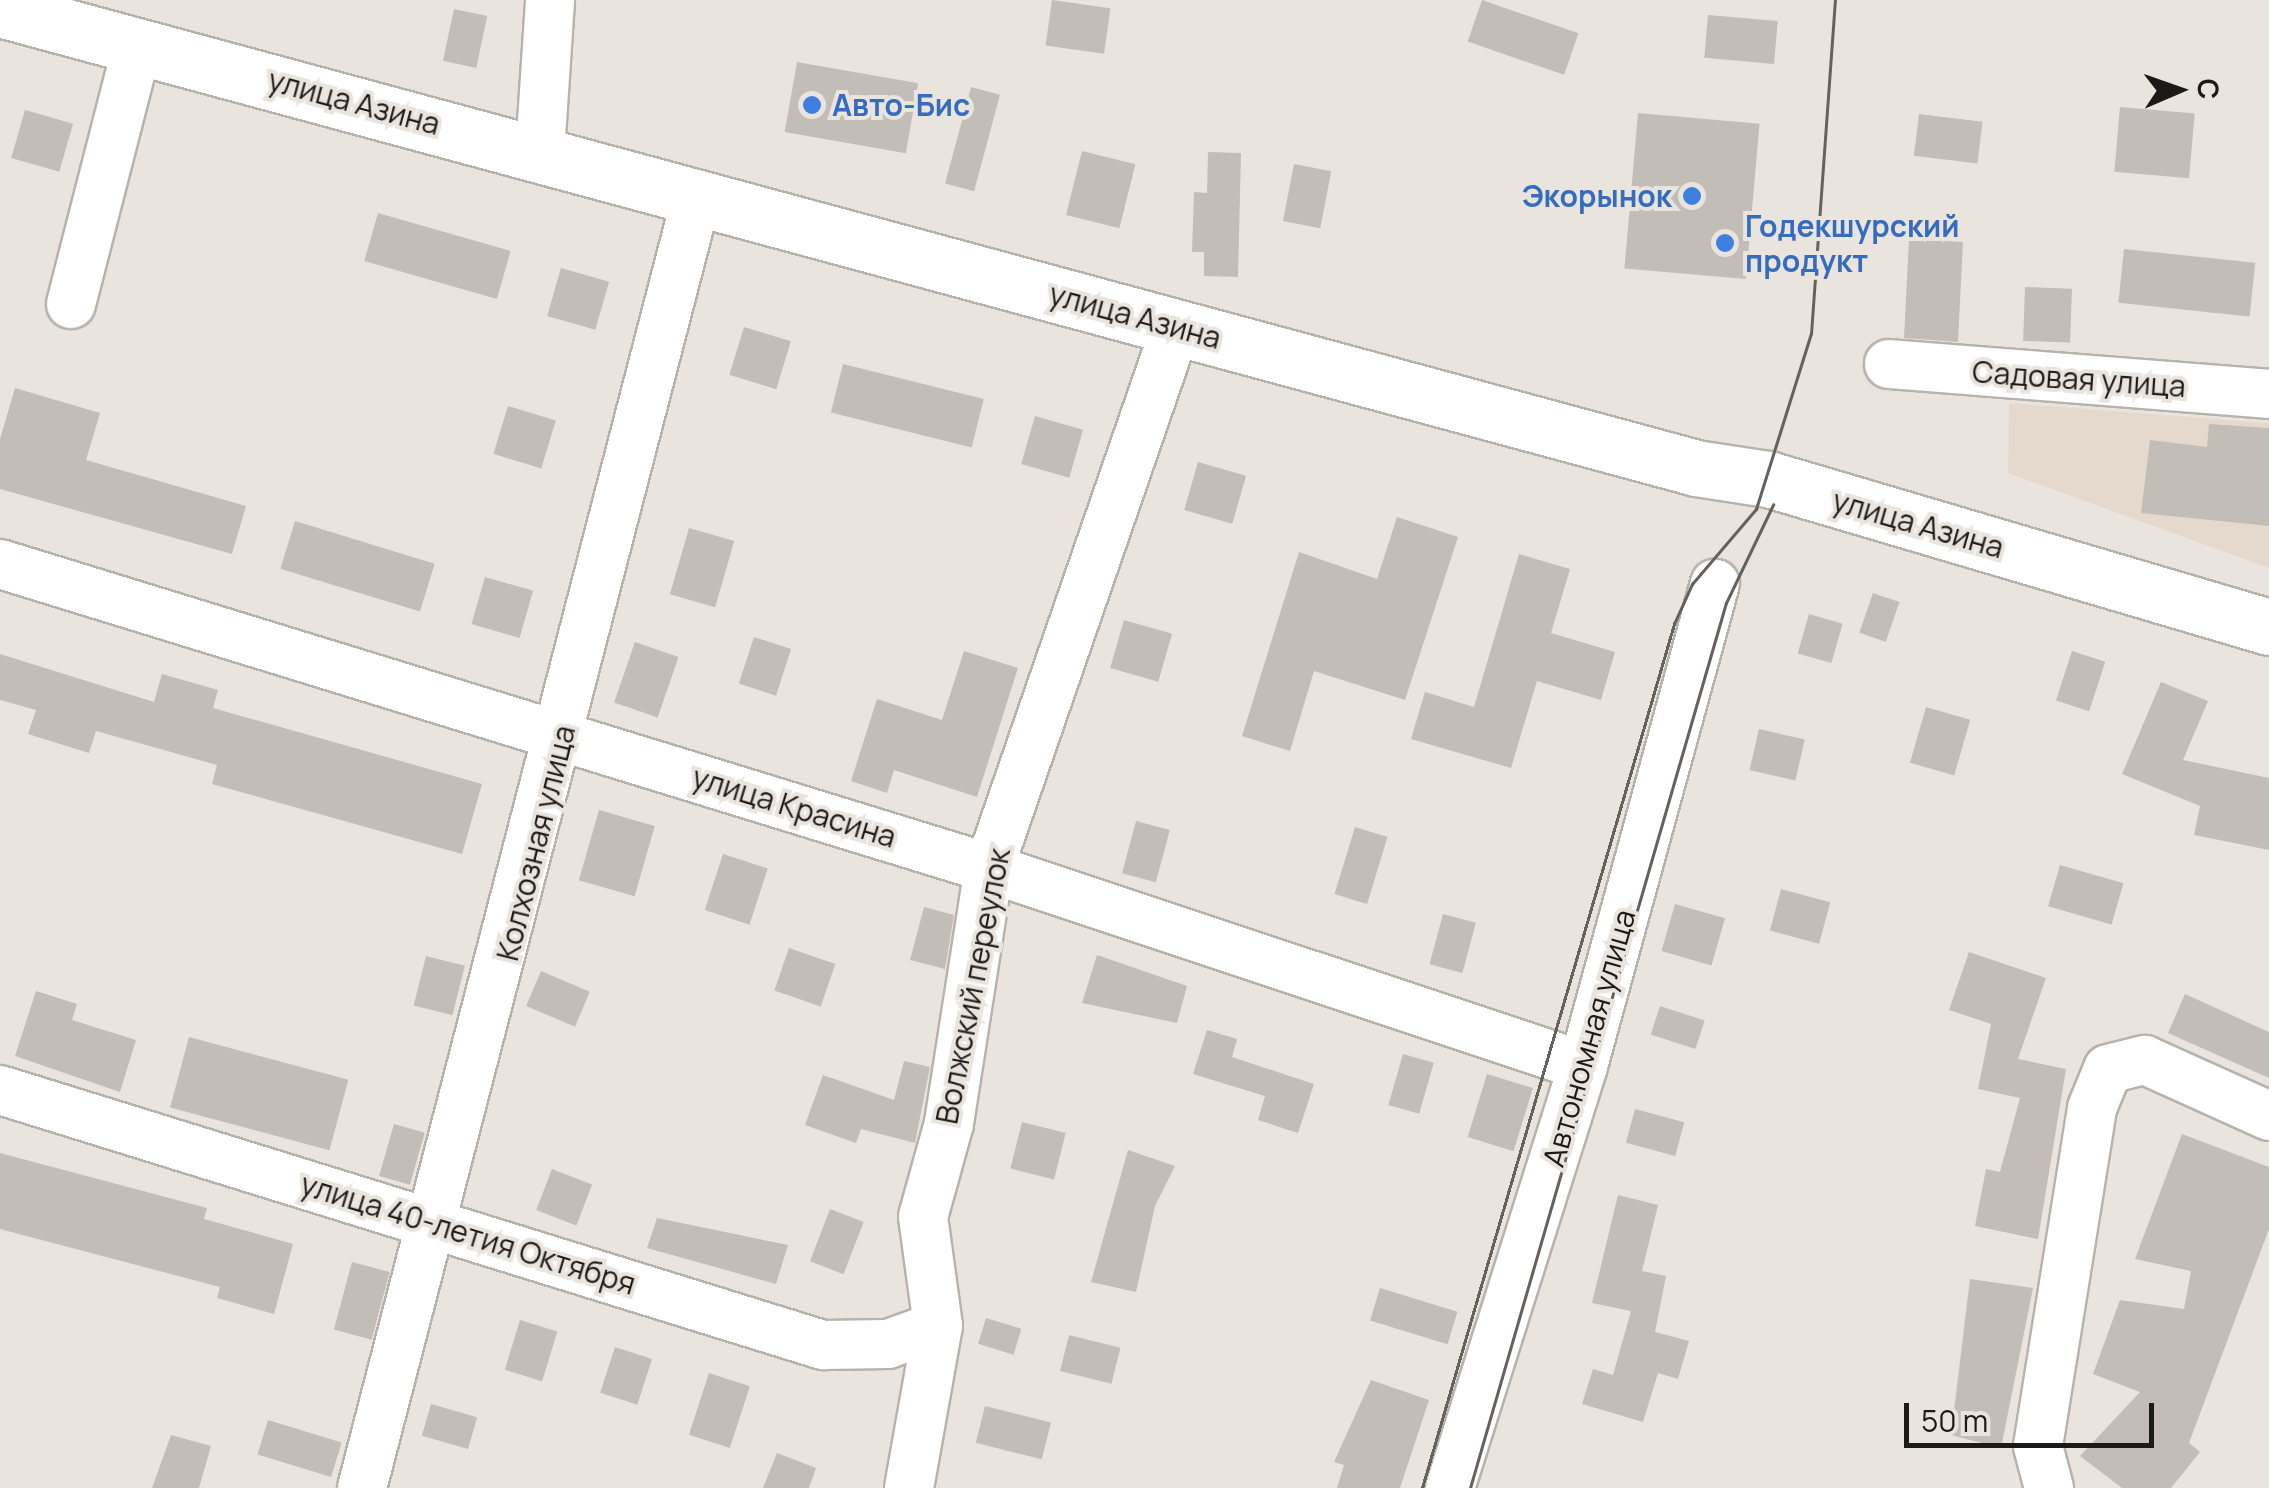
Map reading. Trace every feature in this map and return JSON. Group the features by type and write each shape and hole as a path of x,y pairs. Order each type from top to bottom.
{"main road":[{"name":"улица Азина","path":"0,9 138,43 1176,327 1768,479 2269,628"}],"street":[{"path":"540,152 550,0"},
{"path":"71,304 138,43"},
{"name":"Колхозная улица","path":"362,1488 438,1224 697,196"},
{"name":"Волжский переулок","path":"909,1488 938,1326 923,1217 949,1124 989,868 1176,327"},
{"name":"Садовая улица","path":"1890,364 2269,394"},
{"name":"улица Красина","path":"0,564 989,868 1584,1066"},
{"name":"Автономная улица","path":"1450,1488 1584,1066 1715,584"},
{"path":"2049,1488 2038,1446 2092,1108 2108,1069 2145,1060 2269,1116"},
{"name":"улица 40-летия Октября","path":"0,1090 823,1345 888,1344 938,1326"}],"shaded area":[{"path":"2009,403 2269,423 2269,568 2008,473"}],"building":[{"path":"1052,0 1110,8 1104,54 1046,46"},
{"path":"1482,0 1578,33 1564,75 1468,42"},
{"path":"454,9 487,16 476,68 443,61"},
{"path":"1708,15 1778,21 1774,64 1704,58"},
{"path":"797,62 918,83 906,153 785,132"},
{"path":"971,87 1000,95 974,191 945,184"},
{"path":"2120,107 2195,114 2189,178 2114,172"},
{"path":"25,110 73,124 59,172 11,158"},
{"name":"Экорынок","path":"1638,113 1760,124 1746,279 1624,268"},
{"path":"1919,114 1983,122 1977,163 1914,156"},
{"path":"1082,151 1135,164 1119,228 1066,215"},
{"path":"1208,152 1241,153 1238,277 1204,276 1204,252 1192,252 1194,192 1207,193"},
{"path":"1294,164 1331,171 1320,228 1283,221"},
{"path":"378,213 511,251 497,299 364,261"},
{"path":"1910,219 1947,222 1945,241 1963,242 1958,342 1904,338"},
{"path":"2124,249 2255,263 2250,317 2118,303"},
{"path":"561,268 609,282 595,330 547,316"},
{"path":"2025,287 2072,289 2070,343 2023,341"},
{"path":"744,327 791,341 776,389 729,375"},
{"path":"843,364 984,399 972,448 831,413"},
{"path":"15,388 100,413 86,460 246,506 232,554 0,489 0,439"},
{"path":"508,406 556,421 541,468 493,454"},
{"path":"1035,416 1083,430 1069,478 1021,464"},
{"path":"2209,424 2269,428 2269,526 2141,513 2150,440 2207,447"},
{"path":"1198,462 1246,476 1232,524 1184,510"},
{"path":"1397,517 1458,537 1405,700 1314,671 1290,751 1242,736 1299,552 1377,579"},
{"path":"295,521 435,564 420,612 280,569"},
{"path":"689,528 734,541 715,607 670,594"},
{"path":"1519,554 1570,569 1551,633 1615,652 1601,700 1537,681 1511,768 1411,739 1425,692 1474,707"},
{"path":"485,577 533,591 520,638 471,624"},
{"path":"1873,593 1899,602 1886,642 1859,633"},
{"path":"1809,614 1843,624 1831,663 1798,653"},
{"path":"1124,620 1172,634 1158,682 1110,668"},
{"path":"754,637 791,649 776,696 739,684"},
{"path":"635,642 678,657 658,717 614,703"},
{"path":"964,651 1018,668 977,797 894,770 887,793 851,781 877,699 942,720"},
{"path":"2072,651 2105,662 2089,711 2056,700"},
{"path":"0,654 154,702 162,674 218,690 213,708 482,784 462,854 212,784 217,765 96,731 89,753 28,734 36,710 0,700"},
{"path":"2161,682 2208,701 2183,760 2269,778 2269,850 2194,835 2200,806 2122,774"},
{"path":"1926,707 1970,720 1954,775 1910,763"},
{"path":"1759,729 1805,740 1795,780 1750,770"},
{"path":"599,810 655,826 635,896 579,880"},
{"path":"1136,821 1170,830 1156,882 1122,873"},
{"path":"1355,827 1388,837 1367,904 1335,894"},
{"path":"723,854 768,869 749,925 705,910"},
{"path":"2060,865 2123,883 2112,925 2048,906"},
{"path":"1781,889 1830,902 1819,944 1770,931"},
{"path":"1675,904 1725,918 1711,965 1661,951"},
{"path":"924,907 954,915 945,969 910,960"},
{"path":"1443,914 1476,923 1462,973 1430,964"},
{"path":"789,948 835,964 821,1007 774,991"},
{"path":"1969,952 2046,978 2018,1059 2066,1069 2038,1239 1975,1226 1986,1169 2000,1172 2020,1098 1978,1089 1991,1024 1949,1010"},
{"path":"1097,955 1187,986 1177,1023 1082,1003"},
{"path":"426,956 465,966 452,1015 414,1005"},
{"path":"541,971 590,992 575,1027 526,1006"},
{"path":"36,991 77,1004 72,1020 136,1040 120,1092 15,1056"},
{"path":"2185,994 2269,1032 2269,1078 2168,1033"},
{"path":"1660,1006 1705,1021 1695,1049 1651,1035"},
{"path":"1207,1030 1237,1039 1232,1057 1314,1084 1298,1133 1258,1120 1265,1096 1193,1074"},
{"path":"189,1037 348,1080 329,1150 170,1108"},
{"path":"1403,1054 1434,1063 1419,1114 1388,1105"},
{"path":"904,1061 930,1067 915,1143 861,1129 856,1143 805,1125 823,1075 894,1100"},
{"path":"1487,1074 1533,1088 1514,1151 1468,1137"},
{"path":"1635,1109 1684,1122 1675,1156 1626,1143"},
{"path":"1022,1122 1066,1133 1054,1179 1010,1169"},
{"path":"394,1124 425,1133 410,1185 379,1176"},
{"path":"2182,1134 2269,1167 2269,1229 2189,1443 2200,1452 2171,1488 2122,1488 2080,1456 2140,1392 2093,1374 2120,1300 2184,1309 2191,1271 2135,1259"},
{"path":"1128,1150 1175,1166 1155,1206 1136,1292 1091,1282"},
{"path":"0,1153 207,1208 204,1219 293,1244 274,1314 217,1298 220,1287 0,1229"},
{"path":"552,1169 592,1184 576,1225 536,1210"},
{"path":"1618,1195 1658,1205 1642,1271 1666,1276 1655,1332 1689,1341 1678,1379 1658,1373 1643,1422 1582,1404 1593,1369 1613,1375 1631,1311 1592,1303"},
{"path":"830,1209 864,1222 844,1274 810,1261"},
{"path":"657,1218 788,1245 776,1284 647,1248"},
{"path":"352,1262 390,1272 372,1340 334,1330"},
{"path":"1970,1279 2033,1288 2001,1448 1951,1435"},
{"path":"1380,1288 1457,1312 1448,1344 1370,1321"},
{"path":"986,1318 1021,1329 1013,1355 978,1344"},
{"path":"520,1320 557,1331 542,1381 505,1370"},
{"path":"1069,1335 1120,1348 1111,1384 1060,1371"},
{"path":"615,1347 652,1359 637,1405 600,1393"},
{"path":"709,1373 750,1386 730,1448 689,1435"},
{"path":"1371,1380 1429,1400 1400,1488 1337,1488 1344,1465 1334,1462"},
{"path":"431,1404 477,1417 468,1449 422,1436"},
{"path":"985,1406 1051,1422 1042,1459 976,1443"},
{"path":"268,1420 342,1443 331,1477 257,1454"},
{"path":"171,1435 211,1446 199,1488 152,1488"},
{"path":"777,1453 816,1468 809,1488 763,1488"}],"tram line":[{"path":"1422,1488 1674,624 1692,584 1756,509 1811,334 1835,0"},
{"path":"1470,1488 1726,603 1773,505"}],"place":[{"name":"Авто-Бис","path":"812,105"},
{"name":"Экорынок","path":"1692,196"},
{"name":"Годекшурский продукт","path":"1725,243"}]}
